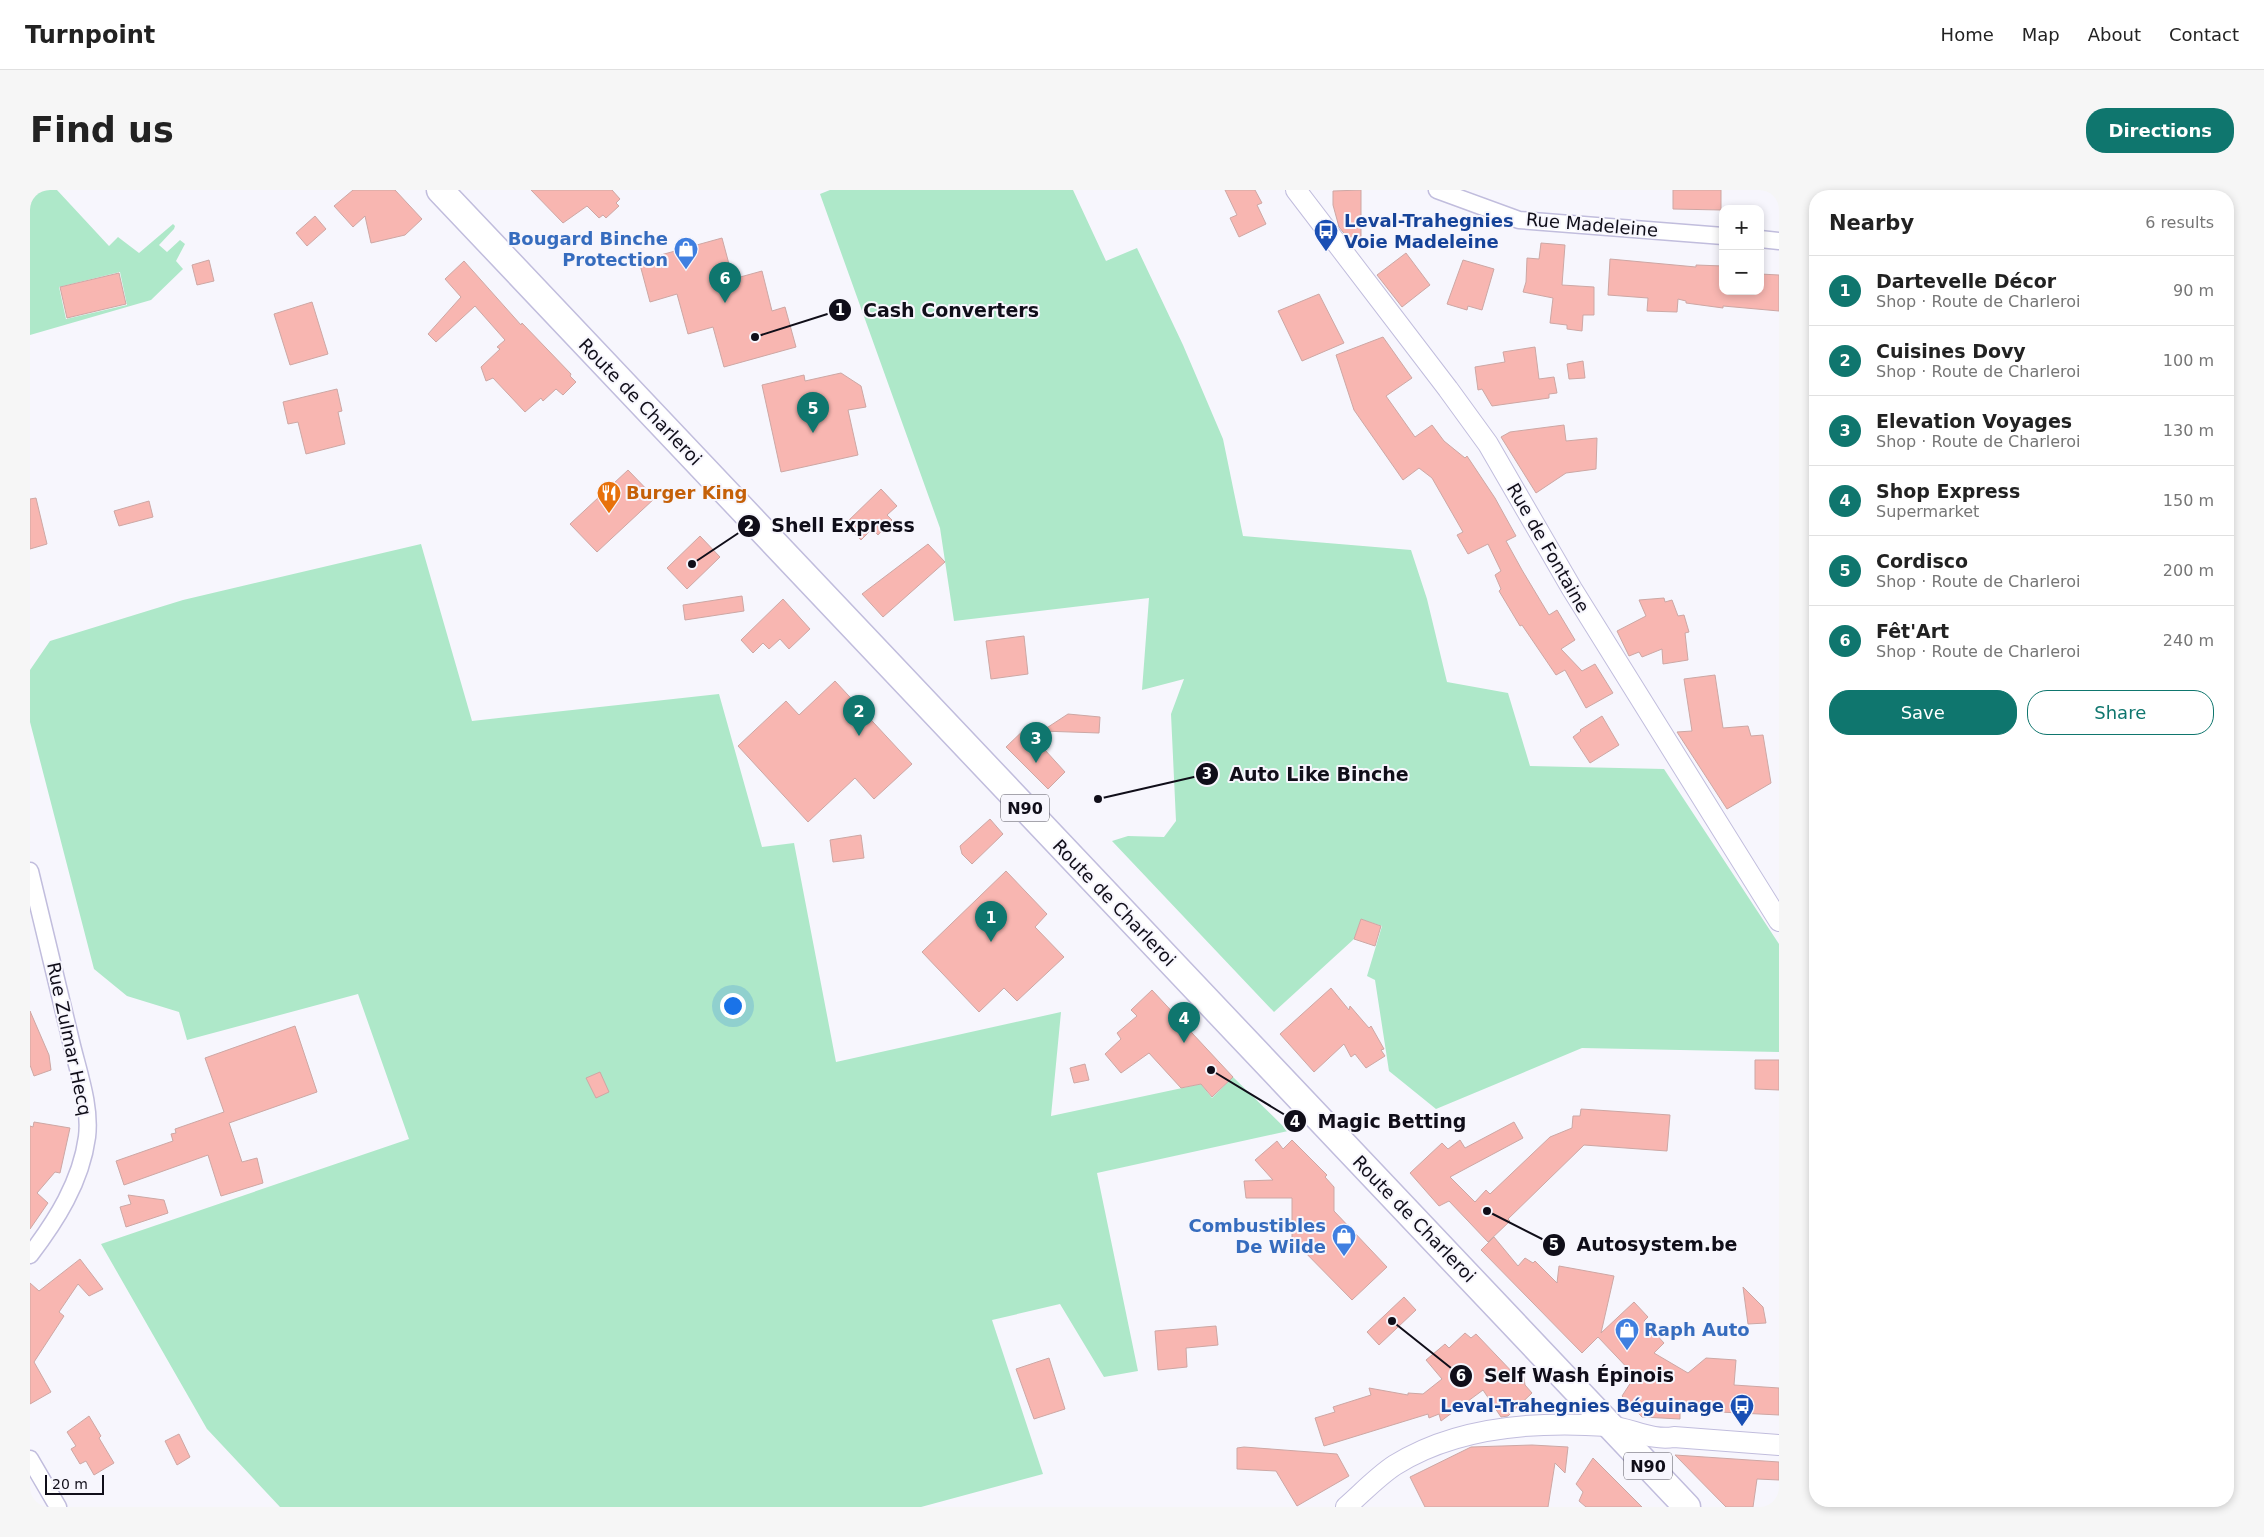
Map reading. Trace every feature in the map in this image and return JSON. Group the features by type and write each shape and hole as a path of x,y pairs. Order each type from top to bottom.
{"main road":[{"name":"Route de Charleroi","path":"440,190 1686,1507"}],"street":[{"name":"Rue de Fontaine","path":"1296,190 1488,444 1572,590 1779,921"},
{"name":"Rue Madeleine","path":"1437,190 1519,220 1719,236"},
{"path":"1764,239 1779,241"},
{"name":"Rue Zulmar Hecq","path":"30,871 86,1107 87,1124 87,1138 67,1199 50,1229 30,1255"},
{"path":"1346,1507 1394,1466 1429,1446 1464,1434 1554,1425 1610,1426 1662,1439 1674,1437 1779,1445"},
{"path":"30,1459 58,1507"}],"green space":[{"path":"37,190 57,190 109,246 118,237 139,253 173,224 175,226 174,229 159,245 167,252 180,240 185,244 176,261 183,269 151,300 30,335 30,197","holes":["120,272 127,305 66,319 59,287"]},
{"path":"830,190 1073,190 1106,261 1137,248 1183,345 1223,439 1243,536 1411,550 1427,599 1447,682 1508,693 1530,766 1664,769 1779,944 1779,1052 1582,1048 1436,1109 1389,1071 1375,980 1367,976 1382,926 1361,919 1354,939 1274,1012 1112,841 1128,836 1164,837 1176,821 1171,714 1184,679 1142,690 1149,598 954,621 940,528 820,194"},
{"path":"421,544 472,721 719,694 762,847 794,843 836,1062 1061,1012 1051,1116 1201,1084 1212,1098 1233,1077 1288,1131 1097,1173 1138,1371 1104,1377 1060,1304 992,1320 1043,1474 921,1507 280,1507 207,1429 101,1244 409,1139 358,994 187,1040 179,1012 127,996 94,969 30,722 30,670 50,641 183,600"}],"building":[{"path":"353,190 395,190 422,219 405,235 371,243 365,216 353,227 334,206"},
{"path":"531,190 612,190 620,199 616,203 619,206 606,218 603,215 599,218 587,206 563,223"},
{"path":"1225,190 1255,190 1262,203 1257,205 1266,224 1239,237 1230,218 1237,215"},
{"path":"1361,190 1361,237 1347,237 1339,227 1333,205 1333,191"},
{"path":"1673,190 1721,190 1719,210 1673,209"},
{"path":"315,216 326,229 307,246 296,233"},
{"path":"722,238 733,279 762,271 772,311 785,307 796,347 724,367 713,327 688,334 677,294 650,302 639,261"},
{"path":"1541,243 1565,245 1562,285 1594,287 1594,315 1583,315 1582,331 1567,329 1567,325 1550,323 1553,298 1523,292 1526,282 1527,258 1539,259"},
{"path":"1406,253 1430,285 1402,307 1377,275"},
{"path":"1610,259 1696,267 1696,265 1719,266 1719,295 1764,295 1764,274 1779,275 1779,311 1723,306 1723,308 1686,303 1686,301 1678,299 1677,312 1647,311 1648,298 1608,295"},
{"path":"209,260 214,281 197,285 192,265"},
{"path":"1463,260 1494,269 1482,310 1468,306 1467,310 1447,304"},
{"path":"464,261 521,325 522,323 571,374 570,376 576,382 563,395 556,389 543,401 541,398 525,412 493,378 486,381 481,367 500,349 497,347 505,340 475,306 436,342 428,334 461,297 445,279"},
{"path":"119,273 126,304 67,318 60,287"},
{"path":"1319,294 1344,343 1302,361 1278,311"},
{"path":"312,302 328,354 290,365 274,314"},
{"path":"1383,337 1412,378 1386,396 1415,437 1432,425 1444,441 1465,458 1467,456 1495,498 1516,536 1506,541 1522,570 1549,615 1557,610 1575,640 1561,649 1582,671 1595,664 1613,693 1586,708 1565,670 1556,675 1522,625 1520,626 1499,591 1501,589 1495,575 1501,571 1488,544 1468,554 1457,535 1463,532 1432,478 1419,468 1403,480 1354,410 1336,355"},
{"path":"1535,347 1539,379 1554,377 1557,393 1549,394 1549,398 1492,406 1482,389 1478,390 1475,367 1505,362 1503,352"},
{"path":"1583,361 1585,378 1569,379 1567,364"},
{"path":"841,373 861,386 866,407 848,410 858,455 781,472 762,385 804,375 805,381"},
{"path":"337,389 342,411 338,412 345,444 306,454 298,422 288,424 283,402"},
{"path":"1564,425 1566,441 1597,438 1596,469 1566,473 1536,493 1501,437 1510,432"},
{"name":"Burger King","path":"628,470 655,498 597,552 570,524"},
{"path":"881,489 897,506 887,515 892,520 878,535 872,529 861,540 846,523"},
{"path":"36,498 47,544 30,549 30,499"},
{"path":"149,501 153,517 119,526 114,511"},
{"path":"700,536 720,557 687,589 667,568"},
{"path":"928,544 945,562 883,617 862,594"},
{"path":"742,596 744,611 685,620 683,605"},
{"path":"1664,598 1665,602 1672,600 1678,616 1684,615 1689,632 1685,633 1688,660 1663,664 1662,649 1642,657 1639,652 1629,656 1617,631 1646,616 1639,600"},
{"path":"783,599 810,629 789,649 780,639 769,649 763,643 753,653 741,640"},
{"path":"1024,636 1028,674 991,679 986,641"},
{"path":"1715,675 1723,728 1748,726 1751,736 1763,735 1771,783 1727,809 1677,732 1692,731 1684,679"},
{"path":"835,681 912,764 874,799 855,778 808,822 738,746 786,701 799,715"},
{"path":"1068,714 1100,717 1099,733 1042,731"},
{"path":"1602,716 1619,745 1590,763 1573,737 1580,730"},
{"path":"1030,724 1049,747 1045,750 1065,772 1048,789 1006,747"},
{"path":"990,819 1003,834 972,864 962,854 960,846"},
{"path":"861,835 864,858 833,862 830,840"},
{"path":"1006,871 1047,914 1035,927 1064,957 1017,1001 1004,988 979,1012 922,952"},
{"path":"1361,919 1381,926 1375,946 1354,939"},
{"path":"1331,988 1349,1010 1350,1006 1369,1028 1371,1026 1384,1049 1381,1050 1385,1056 1366,1068 1355,1054 1351,1057 1344,1044 1314,1072 1280,1034"},
{"path":"1152,990 1233,1077 1212,1097 1201,1084 1181,1088 1149,1053 1121,1073 1105,1054 1121,1039 1117,1033 1137,1016 1131,1010"},
{"path":"30,1011 49,1055 51,1070 34,1076 30,1065"},
{"path":"295,1026 317,1092 229,1123 242,1162 257,1158 263,1183 221,1196 208,1155 124,1185 116,1161 173,1141 171,1134 176,1133 175,1129 224,1112 205,1058"},
{"path":"1755,1060 1779,1060 1779,1090 1755,1089"},
{"path":"1085,1064 1089,1080 1074,1083 1070,1068"},
{"path":"600,1072 609,1092 596,1098 586,1078"},
{"path":"1581,1109 1670,1115 1667,1151 1584,1145 1508,1219 1510,1221 1488,1242 1449,1201 1439,1206 1410,1173 1442,1143 1448,1149 1460,1140 1465,1148 1514,1122 1523,1138 1450,1177 1475,1202 1486,1190 1490,1194 1550,1137 1572,1128 1573,1116 1580,1116"},
{"path":"34,1122 70,1128 60,1173 55,1172 37,1193 48,1203 30,1229 30,1126 33,1127"},
{"path":"1292,1140 1327,1175 1325,1177 1334,1187 1334,1211 1387,1267 1352,1300 1292,1239 1292,1198 1246,1198 1244,1181 1273,1180 1255,1160 1277,1141 1283,1149"},
{"path":"128,1195 164,1200 168,1213 126,1227 120,1207 131,1204"},
{"path":"1494,1237 1518,1266 1525,1258 1533,1263 1535,1261 1557,1283 1559,1266 1614,1276 1601,1333 1634,1302 1648,1317 1644,1321 1664,1343 1654,1353 1688,1373 1706,1358 1736,1360 1734,1385 1779,1388 1779,1415 1680,1410 1680,1419 1642,1417 1622,1396 1635,1376 1598,1337 1582,1353 1481,1250"},
{"path":"80,1259 103,1289 89,1296 78,1284 59,1312 64,1316 34,1362 51,1392 30,1404 30,1283 39,1291"},
{"path":"1743,1287 1763,1307 1766,1323 1748,1324"},
{"path":"1404,1297 1416,1310 1379,1345 1367,1332"},
{"path":"1216,1326 1218,1345 1186,1348 1187,1367 1158,1370 1155,1331"},
{"path":"1465,1333 1471,1338 1476,1334 1517,1377 1523,1372 1525,1385 1532,1393 1508,1416 1501,1417 1483,1390 1441,1421 1439,1414 1429,1418 1428,1414 1324,1446 1315,1418 1335,1412 1333,1407 1371,1395 1369,1388 1408,1395 1408,1393 1423,1394 1442,1379 1426,1360 1445,1344 1449,1348"},
{"path":"1049,1358 1065,1409 1034,1419 1016,1369"},
{"path":"89,1416 101,1436 99,1438 114,1463 94,1475 86,1461 80,1464 71,1449 76,1446 67,1432"},
{"path":"179,1434 190,1457 177,1465 165,1441"},
{"path":"1532,1445 1568,1447 1565,1473 1555,1463 1548,1507 1425,1507 1410,1477 1471,1447"},
{"path":"1237,1448 1337,1454 1349,1476 1297,1506 1276,1471 1237,1469"},
{"path":"1675,1455 1779,1462 1779,1480 1757,1479 1753,1507 1726,1507"},
{"path":"1593,1458 1642,1507 1586,1507 1579,1501 1583,1492 1576,1484"}],"place":[{"name":"Leval-Trahegnies Voie Madeleine","path":"1326,252"},
{"name":"Bougard Binche Protection","path":"686,270"},
{"name":"Fêt'Art","path":"725,303"},
{"name":"Cash Converters","path":"755,337"},
{"name":"Cordisco","path":"813,433"},
{"name":"Burger King","path":"609,514"},
{"name":"Shell Express","path":"692,564"},
{"name":"Cuisines Dovy","path":"859,736"},
{"name":"Elevation Voyages","path":"1036,763"},
{"name":"Auto Like Binche","path":"1098,799"},
{"name":"Dartevelle Décor","path":"991,942"},
{"name":"Shop Express","path":"1184,1043"},
{"name":"Magic Betting","path":"1211,1070"},
{"name":"Autosystem.be","path":"1487,1211"},
{"name":"Combustibles De Wilde","path":"1344,1257"},
{"name":"Self Wash Épinois","path":"1392,1321"},
{"name":"Raph Auto","path":"1627,1351"},
{"name":"Leval-Trahegnies Béguinage","path":"1742,1427"}]}
